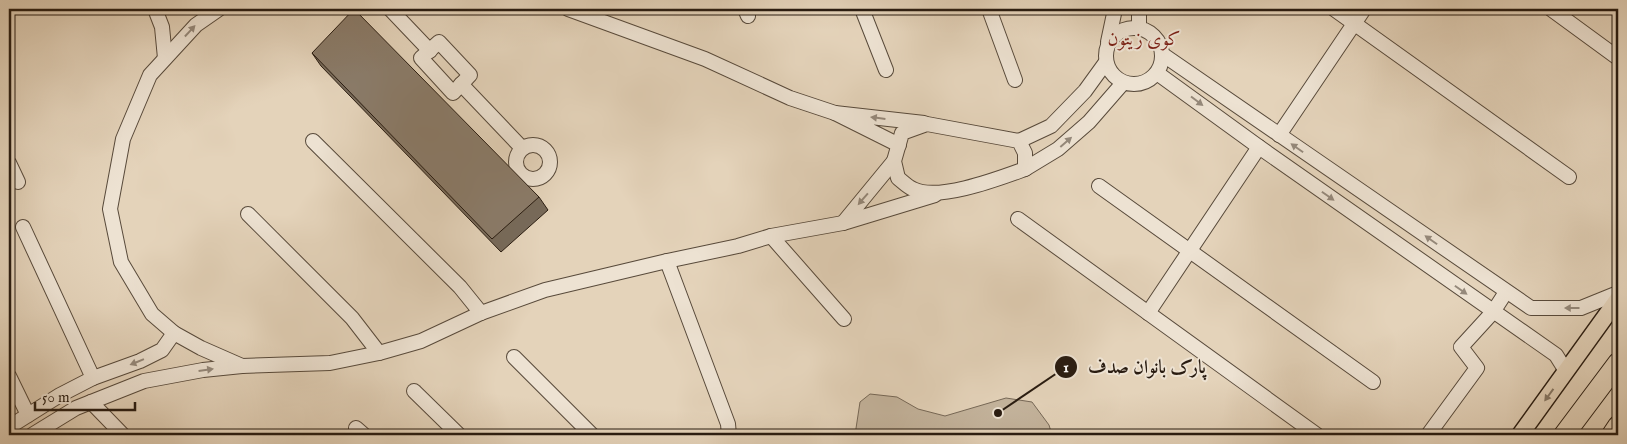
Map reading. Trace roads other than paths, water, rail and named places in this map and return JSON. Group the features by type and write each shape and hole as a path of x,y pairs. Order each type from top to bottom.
{"highway":[{"path":"1564,435 1618,363"},
{"path":"1612,435 1618,426"}],"main road":[{"path":"1520,435 1618,299"}],"street":[{"path":"155,9 162,26 165,58"},
{"path":"219,9 196,25 150,75 123,139 110,209 121,262 152,314 174,333 201,348 242,366"},
{"path":"390,9 430,50"},
{"path":"568,9 705,59 790,98 835,113 899,145"},
{"path":"862,9 886,70"},
{"path":"988,9 1015,80"},
{"path":"1108,44 1113,36 1121,30 1139,28 1148,31 1160,45 1162,54 1161,64 1157,73 1142,83 1132,84 1123,83 1109,71 1105,52 1115,9"},
{"path":"1139,9 1139,28"},
{"path":"1334,9 1570,177"},
{"path":"1279,135 1364,9"},
{"path":"1551,9 1618,58"},
{"path":"439,42 470,75 452,93 421,58 430,50 439,42"},
{"path":"1162,54 1531,308 1581,308 1618,293"},
{"path":"835,113 927,124 1019,141 1051,126 1086,91 1106,62"},
{"path":"1157,73 1493,312 1556,354 1566,372"},
{"path":"32,435 76,408 144,381 203,370 242,366 330,363 379,353 421,341 481,313 545,290 667,260 738,246 771,236 843,223 1001,177 1025,169 1058,149 1083,128 1123,83"},
{"path":"461,84 522,148"},
{"path":"843,223 894,161 902,134 927,124"},
{"path":"313,141 460,287 481,313"},
{"path":"1019,141 1025,153 1025,169"},
{"path":"1148,313 1259,147"},
{"path":"894,161 898,178 915,190 939,194"},
{"path":"9,164 18,182"},
{"path":"1099,186 1373,382"},
{"path":"248,214 352,318 379,353"},
{"path":"1018,219 1317,435"},
{"path":"23,227 93,378"},
{"path":"771,236 844,319"},
{"path":"667,260 728,424 729,435"},
{"path":"1428,435 1477,368 1461,348 1493,312 1506,292"},
{"path":"9,426 60,395 93,378 140,361 162,350 174,333"},
{"path":"514,357 592,435"},
{"path":"9,376 28,415"},
{"path":"414,390 459,435"},
{"path":"91,402 123,435"}],"place":[{"name":"پارک بانوان صدف","path":"998,413"}],"district":[{"name":"کوی زیتون","path":"1144,40"}]}
